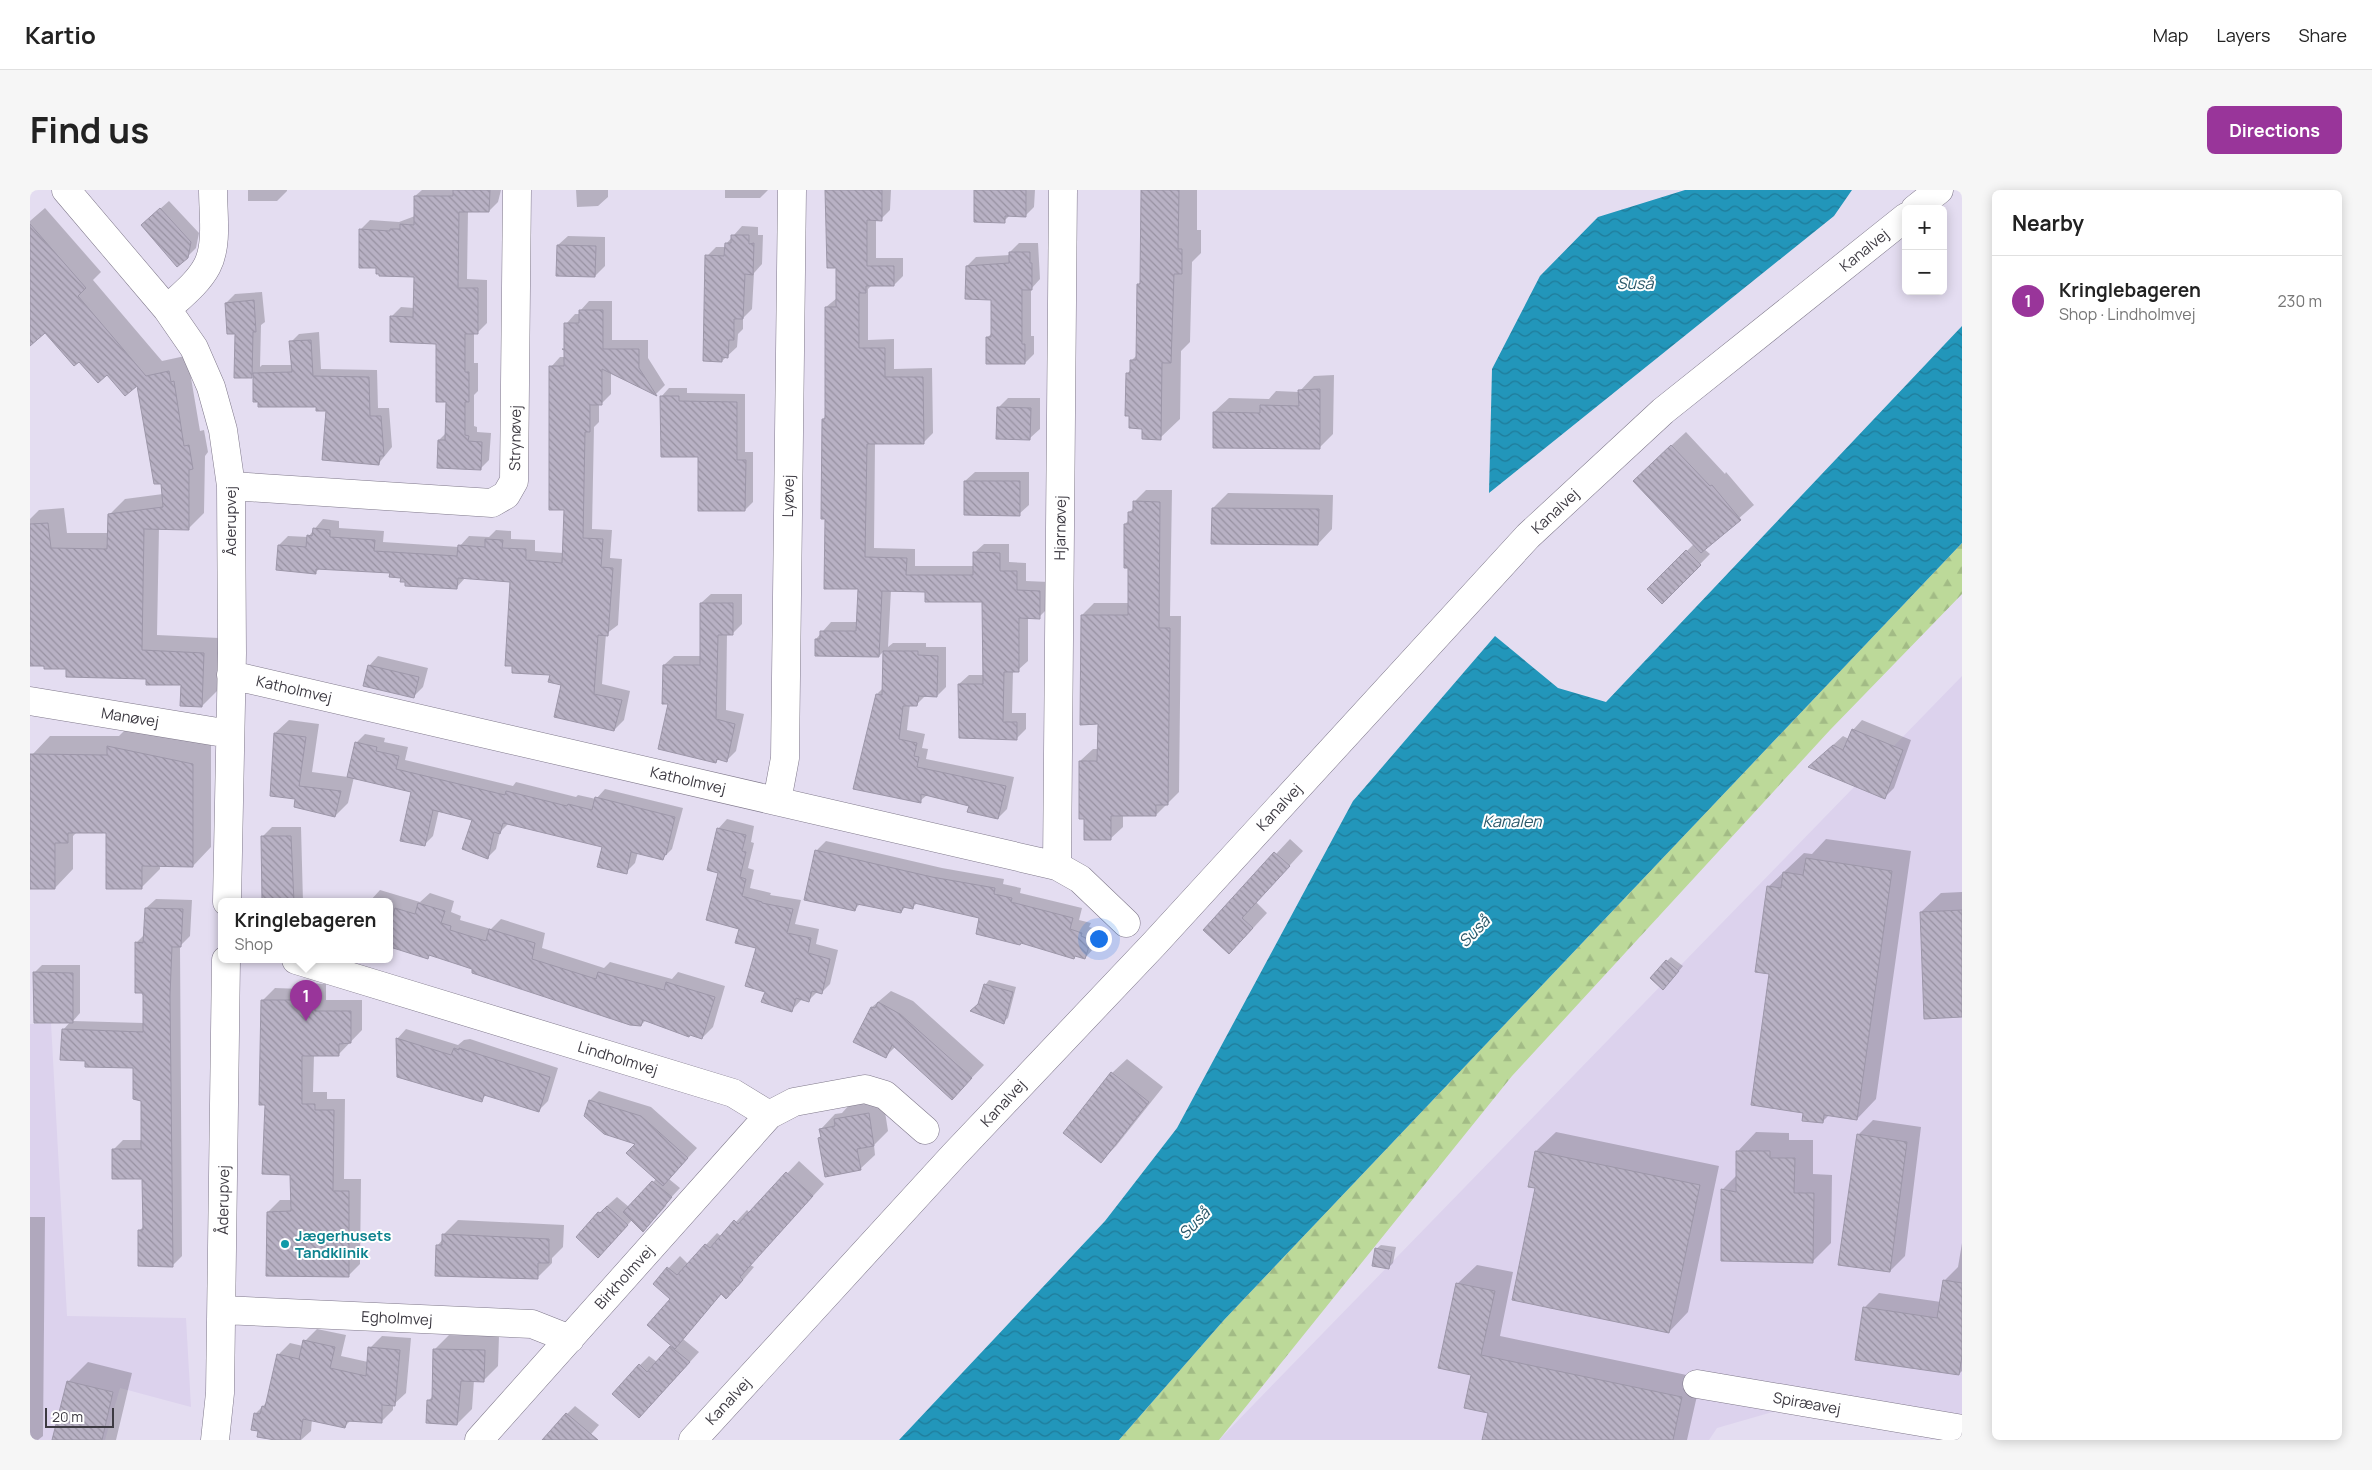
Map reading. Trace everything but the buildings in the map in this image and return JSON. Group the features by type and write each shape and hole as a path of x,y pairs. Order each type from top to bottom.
{"street":[{"name":"Åderupvej","path":"66,190 167,308 194,348 211,387 223,430 231,486 232,675 227,898"},
{"path":"167,308 194,283 207,266 213,246 214,190"},
{"name":"Strynøvej","path":"231,486 492,503 506,495 514,481 517,190"},
{"name":"Lyøvej","path":"778,801 785,758 792,190"},
{"name":"Hjarnøvej","path":"1057,866 1064,190"},
{"path":"1921,205 1939,190"},
{"name":"Kanalvej","path":"693,1440 947,1162 1155,943 1528,536 1663,411 1902,219"},
{"name":"Katholmvej","path":"232,675 1057,866 1080,879 1126,923"},
{"name":"Manøvej","path":"30,700 230,734"},
{"name":"Åderupvej","path":"216,1440 220,1394 222,1310 226,963"},
{"name":"Lindholmvej","path":"306,963 733,1093 768,1115"},
{"path":"768,1115 794,1102 865,1089 885,1095 925,1130"},
{"name":"Birkholmvej","path":"479,1440 768,1115"},
{"name":"Egholmvej","path":"222,1310 532,1324 570,1339"},
{"name":"Spiræavej","path":"1696,1384 1915,1431 1962,1429"}],"shaded area":[{"path":"1962,676 1962,1423 1776,1411 1717,1428 1709,1440 1219,1440"},
{"path":"51,1023 67,1316 186,1318 191,1407 120,1388 105,1440 30,1440 30,1024"}],"green space":[{"path":"1962,543 1962,594 1830,730 1512,1076 1219,1440 1119,1440 1224,1320"}],"water":[{"name":"Suså","path":"1685,190 1852,190 1834,216 1489,493 1492,369 1540,276 1598,217"},
{"name":"Kanalen","path":"1962,326 1962,543 1224,1320 1119,1440 899,1440 1105,1221 1177,1128 1353,801 1495,636 1558,688 1606,702"}],"place":[{"name":"Kringlebageren","path":"306,1021"},
{"name":"Jægerhusets Tandklinik","path":"285,1244"}]}
